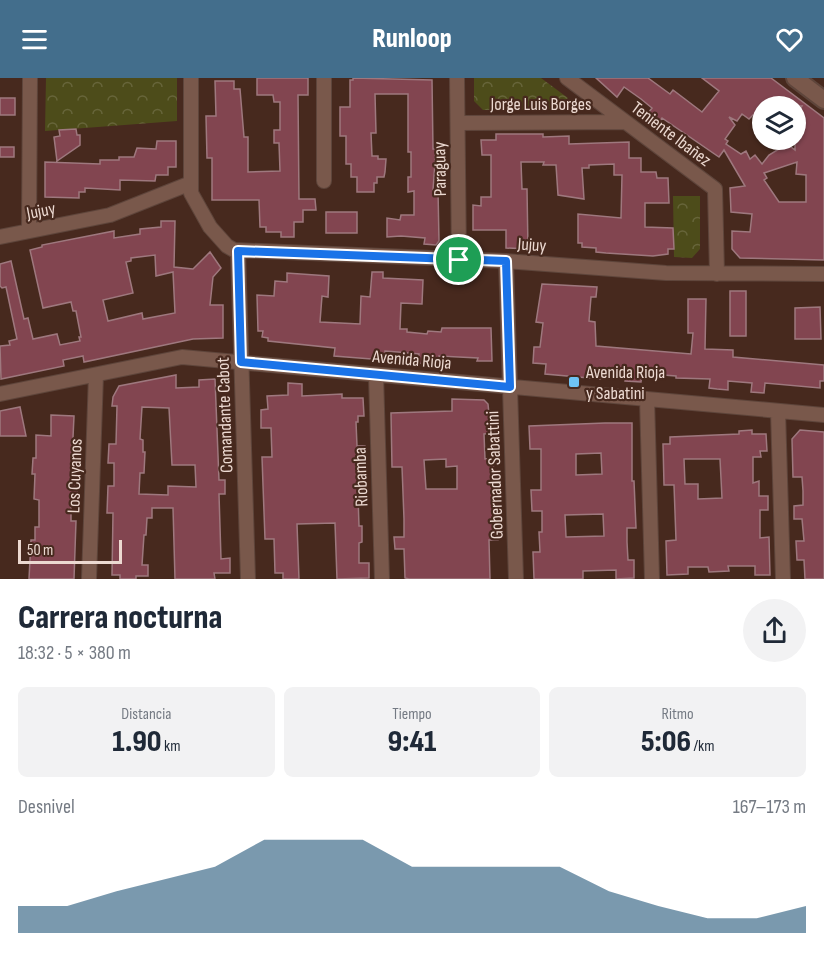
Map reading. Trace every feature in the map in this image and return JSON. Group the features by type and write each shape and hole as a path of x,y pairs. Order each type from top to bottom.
{"street":[{"path":"29,231 30,78"},
{"path":"191,78 192,197 204,218 227,246 238,251"},
{"path":"324,78 324,181"},
{"name":"Paraguay","path":"457,78 459,260"},
{"name":"Teniente Ibañez","path":"567,78 715,189 717,274"},
{"path":"795,78 824,100"},
{"name":"Jorge Luis Borges","path":"458,123 625,122"},
{"name":"Jujuy","path":"0,237 110,215 191,183"},
{"name":"Jujuy","path":"238,251 506,261 666,273 824,274"},
{"name":"Comandante Cabot","path":"238,251 248,579"},
{"name":"Gobernador Sabattini","path":"506,261 516,579"},
{"name":"Avenida Rioja","path":"0,394 182,357 824,415"},
{"name":"Los Cuyanos","path":"89,579 96,375"},
{"name":"Riobamba","path":"376,375 382,579"},
{"path":"647,399 652,579"},
{"path":"778,411 783,579"}],"green space":[{"path":"46,78 177,78 177,121 45,131"},
{"path":"474,78 541,78 568,98 564,109 483,110 474,101"},
{"path":"673,196 700,196 700,249 692,258 674,257"}],"building":[{"path":"257,78 308,78 308,95 298,95 299,199 315,199 316,210 303,210 303,222 294,222 294,237 281,237 281,232 266,232 266,227 260,227 259,200 212,200 212,158 207,158 206,116 216,116 215,81 234,81 234,89 240,89 244,137 248,137 248,172 280,171 279,143 274,143 274,130 280,130 280,102 274,102 273,95 257,95"},
{"path":"353,78 432,80 433,149 436,149 433,190 438,190 439,241 436,245 424,244 425,238 387,237 387,218 400,220 401,215 414,215 414,191 408,192 408,177 411,177 411,152 408,152 408,94 375,94 376,133 371,133 372,156 386,159 385,172 384,177 377,177 374,192 357,192 357,177 351,177 351,164 346,164 346,136 340,136 340,107 350,107 350,80"},
{"path":"596,78 648,78 670,94 673,90 702,112 719,91 702,78 771,78 795,96 752,96 752,116 749,119 742,114 737,121 729,117 735,125 725,139 728,141 726,144 741,154 746,151 750,159 755,155 762,164 769,155 777,150 806,150 806,104 824,118 824,260 740,258 732,249 732,231 750,232 752,214 731,212 730,188 745,186 724,150 719,157 662,118 657,126 645,117 652,108 624,87 617,97","holes":["797,162 796,174 806,175 806,202 779,202 764,180 767,178 764,173"]},
{"path":"0,98 15,98 15,115 0,115"},
{"path":"76,129 77,135 80,135 80,145 57,161 54,137 60,136 59,130"},
{"path":"496,134 569,136 569,144 629,142 629,158 641,158 641,172 656,172 657,178 668,178 669,203 645,203 645,227 673,228 674,249 668,249 668,254 653,256 596,252 596,248 582,247 582,243 578,243 578,214 621,218 622,175 614,175 614,164 589,165 589,168 582,168 584,199 558,195 556,165 543,165 544,162 521,162 522,189 527,189 528,249 506,248 506,230 473,230 473,205 481,206 481,197 491,197 491,155 482,155 481,140 496,140"},
{"path":"157,141 176,141 176,167 168,167 168,175 156,175 155,181 120,180 120,190 85,188 85,192 79,192 79,198 45,197 45,162 100,164 100,160 134,157 137,148 156,149"},
{"path":"0,147 14,147 14,157 0,157"},
{"path":"326,212 357,212 357,233 326,233"},
{"path":"161,221 175,221 174,267 193,269 210,252 221,268 213,277 210,305 223,305 223,338 193,339 84,362 83,356 63,360 64,366 1,379 0,346 10,345 9,341 17,339 6,287 0,286 0,264 11,261 24,319 28,318 33,339 57,334 60,345 80,341 76,311 73,311 71,302 43,308 30,250 42,247 42,245 114,231 114,238 140,234 140,229 161,227","holes":["155,255 156,276 173,272 175,313 143,319 142,313 108,321 103,300 133,293 126,262 131,261 131,258"]},
{"path":"372,272 383,272 383,278 423,280 422,304 401,303 400,329 427,334 428,331 441,332 442,328 491,328 492,361 439,356 438,365 418,363 419,354 385,351 384,360 334,356 335,348 268,341 268,338 262,337 263,331 258,331 257,295 274,296 275,281 287,282 287,273 329,276 328,297 322,296 320,322 360,324 361,296 370,297"},
{"path":"542,284 597,287 596,297 591,297 589,321 595,322 596,346 691,354 693,333 688,333 688,299 706,299 705,349 733,350 733,357 824,365 824,381 820,381 820,388 765,383 764,393 751,392 752,383 728,381 728,390 717,389 709,388 710,379 676,378 676,376 642,373 641,382 625,381 626,371 601,370 600,379 545,374 546,364 533,363 534,347 540,347 543,323 536,322"},
{"path":"730,291 746,291 746,336 730,336"},
{"path":"820,307 821,339 795,339 795,308"},
{"path":"176,375 176,388 199,387 199,380 215,379 219,480 225,480 225,494 219,494 221,559 230,558 230,573 214,573 215,579 175,579 173,508 152,508 152,518 147,518 146,535 144,535 142,565 148,565 148,576 120,579 120,575 112,575 113,513 107,513 108,486 114,486 114,463 108,463 109,444 116,444 117,406 112,406 113,397 119,386","holes":["142,407 169,408 172,465 195,465 196,487 168,486 168,495 139,494 140,473 144,473 145,452 143,452 143,440 140,439"]},
{"path":"288,383 302,384 302,396 342,394 342,398 363,398 364,416 358,416 358,422 356,422 357,446 365,446 366,463 366,495 358,495 359,526 362,526 359,563 369,563 369,578 337,579 335,523 297,524 299,579 283,579 283,573 275,573 274,539 265,539 262,457 272,457 271,428 261,428 261,410 268,409 267,396 288,395"},
{"path":"452,399 484,400 488,404 489,414 494,413 495,433 484,434 485,459 493,458 494,482 496,483 498,540 489,540 490,579 405,578 404,549 395,549 394,537 404,537 404,519 402,467 392,467 391,413 452,411","holes":["446,459 446,467 457,466 457,489 426,489 424,460"]},
{"path":"20,407 26,436 0,436 0,411"},
{"path":"51,415 74,416 72,459 78,459 77,500 71,500 71,521 76,521 74,579 29,579 31,540 35,540 35,527 39,527 39,500 34,499 35,474 32,474 33,458 36,458 36,435 51,436"},
{"path":"632,423 632,481 634,481 636,528 627,528 627,542 628,560 634,560 634,578 616,579 616,570 583,571 583,579 534,579 533,552 540,552 539,532 542,532 542,511 532,511 531,490 541,490 541,449 530,449 529,426","holes":["601,453 602,474 576,475 576,454","603,514 604,536 566,537 565,515"]},
{"path":"752,430 752,434 766,434 767,451 760,451 761,457 753,457 753,483 759,481 759,496 768,496 768,510 760,510 760,538 769,537 770,575 755,575 755,566 728,566 729,571 709,572 708,567 688,567 688,574 667,575 666,541 676,540 674,485 664,485 663,444 670,444 670,437 739,434 739,431","holes":["684,459 720,459 722,498 698,499 698,484 685,484"]},
{"path":"800,430 824,432 824,579 805,579 804,560 797,560 796,541 804,541 802,519 794,519 794,506 803,505 803,491 802,477 793,477 792,439"}],"place":[{"name":"Avenida Rioja y Sabatini","path":"574,382"}],"route":[{"path":"238,251 459,260 506,261 510,387 241,362 238,251"}]}
